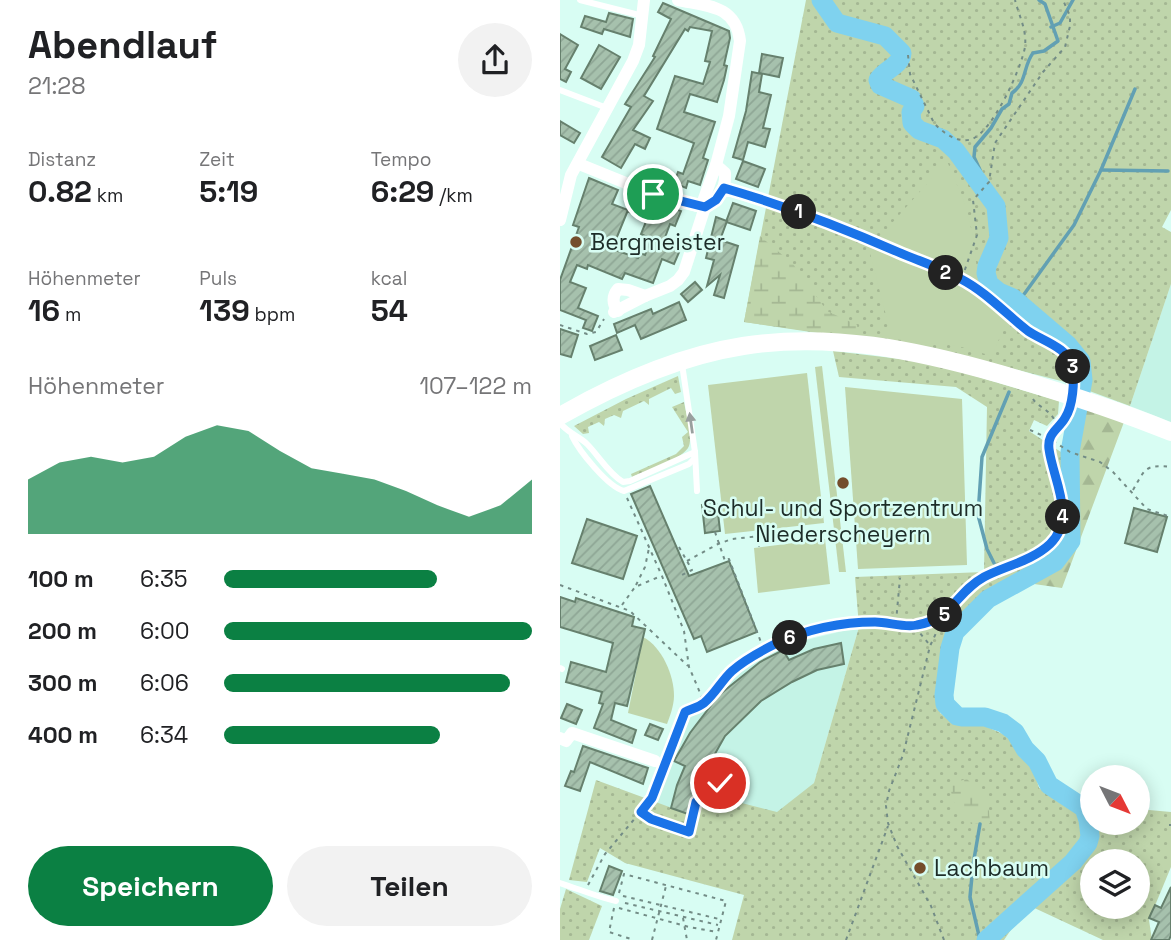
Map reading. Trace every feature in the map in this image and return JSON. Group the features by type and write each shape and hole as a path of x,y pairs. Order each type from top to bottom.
{"main road":[{"path":"560,416 639,376 681,362 746,345 799,341 841,342 911,351 1073,395 1171,432"}],"street":[{"path":"560,220 570,171 609,109 633,61 639,45 645,0"},
{"path":"645,296 618,289 613,300 616,311 670,286 684,272 729,116 740,41 735,21 722,11 678,0"},
{"path":"570,171 703,207 716,200 724,188 725,173 716,165"},
{"path":"560,738 566,741 572,733 654,761"}],"lane":[{"path":"580,0 643,16"},
{"path":"560,90 609,109"},
{"path":"681,362 695,452 697,491"},
{"path":"560,423 613,487 624,491 689,464 694,459 695,452"},
{"path":"571,435 585,441 615,477 623,482 695,452"},
{"path":"560,883 585,890 615,904"}],"path":[{"path":"908,55 910,74 934,123 945,133 961,141 975,139 983,131 1013,82 1025,48 1025,33 1015,0"},
{"path":"962,279 977,235 973,200 989,182 995,143 1043,72 1065,47 1069,37 1069,16 1064,0"},
{"path":"724,188 792,209 962,279 1031,333 1063,352 1073,367 1073,395 1065,420 1051,433"},
{"path":"560,325 587,334 596,332 601,321 616,311"},
{"path":"944,940 931,906 897,846 888,823 886,806 903,755 930,646 944,616 958,597 982,578 1037,554 1051,543 1060,530 1063,512 1048,447 1054,418 1048,409 1036,404 1032,397"},
{"path":"1030,430 1113,471 1147,509 1171,517"},
{"path":"1132,491 1144,469 1153,465 1171,467"},
{"path":"624,491 684,631 689,667 704,703"},
{"path":"687,561 732,539 817,530 818,540"},
{"path":"715,532 725,561 729,559 764,650"},
{"path":"759,537 759,547"},
{"path":"622,606 645,567 649,547"},
{"path":"679,547 692,570 680,576"},
{"path":"635,587 662,576"},
{"path":"896,623 900,578"},
{"path":"665,583 669,581"},
{"path":"560,586 622,606 638,617 689,667"},
{"path":"585,890 606,855 652,798 685,712 704,703 733,670 764,650 798,635 843,623 896,623 914,626 944,616"},
{"path":"914,626 930,646"},
{"path":"641,812 651,819 689,832 696,802 720,783"},
{"path":"846,940 888,823"},
{"path":"716,940 726,901 624,874 618,895 721,919"},
{"path":"652,940 666,885"},
{"path":"649,916 653,903"},
{"path":"615,904 651,909 719,925"},
{"path":"615,904 685,926 718,932"},
{"path":"615,904 609,932 634,940"},
{"path":"666,919 669,906"},
{"path":"683,917 687,940"}],"shaded area":[{"path":"1171,284 1171,422 1130,406"},
{"path":"859,627 814,783 727,887 613,852 652,798 685,712 766,650"}],"green space":[{"path":"806,0 1171,0 1171,210 1162,227 1171,232 1171,284 1130,406 1065,382 952,353 744,322"},
{"path":"947,161 963,199 973,235 978,279 999,307 1009,315 992,356 958,346 892,339 869,249"},
{"path":"760,236 793,264 827,311 857,325 859,338 744,322"},
{"path":"833,351 909,360 955,370 1059,401 1058,414 1047,426 1034,420 1029,431 1067,456 1069,537 1052,563 991,592 967,610 948,632 961,636 950,648 940,688 940,713 950,720 983,725 1010,739 1020,757 1033,767 1039,788 1058,801 1080,804 1080,835 1150,835 1150,810 1171,812 1171,867 1150,918 1150,849 1080,849 1080,919 1149,919 1152,940 1103,940 1028,905 1004,940 732,940 744,895 625,863 600,848 587,882 569,880 596,780 691,815 699,792 777,812 814,783 859,627 855,577 984,572 987,407 956,387 839,377"},
{"path":"822,366 846,572 839,572 815,367"},
{"path":"807,373 824,523 725,534 708,385"},
{"path":"678,376 681,392 675,394 671,388 649,399 649,405 644,401 623,411 621,418 614,415 605,419 604,426 599,422 588,427 589,433 583,434 574,426 626,399"},
{"path":"845,387 962,399 967,565 858,569"},
{"path":"684,402 690,430 686,451 632,477 631,474 676,454 684,446 682,437 688,432 672,407"},
{"path":"1084,409 1124,422 1062,588 1034,584 1014,592 1056,566 1070,546 1075,523 1073,478"},
{"path":"825,539 830,584 758,593 754,548"},
{"path":"643,637 656,647 666,662 672,679 674,699 667,724 628,713"},
{"path":"967,779 988,801 990,823 971,824 956,806 951,783"},
{"path":"566,889 602,906 589,940 560,940 560,909"}],"building":[{"path":"663,3 729,31 730,38 724,65 727,66 717,102 690,94 684,112 715,122 703,158 708,160 700,185 688,181 686,188 674,183 678,172 683,174 694,143 657,129 675,76 703,84 710,62 705,61 712,31 690,27 688,31 685,29 644,96 653,101 633,130 650,138 645,149 635,144 621,168 602,157 631,107 625,104 655,57 653,56 671,19 658,12"},
{"path":"609,13 633,19 630,37 604,29 602,34 581,27 585,16 606,22"},
{"path":"560,34 578,45 565,69 571,72 566,82 560,79"},
{"path":"599,45 620,57 601,89 581,78"},
{"path":"762,54 783,58 779,77 759,73"},
{"path":"752,72 762,74 759,92 771,95 763,128 770,129 765,147 748,142 743,160 733,157 746,111"},
{"path":"560,121 580,133 574,143 560,135"},
{"path":"743,161 765,169 758,187 736,179"},
{"path":"589,178 618,190 612,204 628,210 612,249 638,258 640,253 645,255 651,239 641,234 647,219 629,212 636,196 681,211 675,226 670,224 663,243 680,250 674,264 662,259 653,283 625,273 622,279 588,265 587,269 577,265 570,282 586,288 578,308 598,316 592,331 583,328 586,320 560,310 560,280 579,227 573,225"},
{"path":"733,203 756,211 750,230 726,222"},
{"path":"716,217 727,221 720,240 738,246 724,298 714,295 720,275 707,286 714,260 706,258"},
{"path":"695,282 702,290 688,302 681,294"},
{"path":"679,302 686,320 641,339 635,325 617,333 614,324 651,309 653,314"},
{"path":"560,329 578,335 571,357 560,354"},
{"path":"616,335 622,350 595,360 590,346"},
{"path":"650,486 689,576 729,561 757,632 707,652 701,636 694,639 631,494"},
{"path":"717,504 720,531 705,533 702,505"},
{"path":"1134,508 1167,517 1157,552 1125,543"},
{"path":"587,519 637,536 623,579 572,563"},
{"path":"560,597 575,602 576,598 634,617 632,626 645,629 627,706 615,703 611,720 636,730 632,743 594,728 603,704 599,703 602,692 566,682 571,662 606,672 613,643 560,627"},
{"path":"841,643 844,664 817,670 761,701 725,736 707,768 688,814 671,808 685,766 674,761 690,733 719,695 760,662 783,650 789,660 814,649"},
{"path":"567,704 582,710 576,724 561,718"},
{"path":"650,724 663,729 658,740 645,735"},
{"path":"583,746 648,768 643,784 590,762 580,791 565,786 571,771 574,772"},
{"path":"609,866 622,871 613,895 600,891"},
{"path":"1171,887 1171,935 1169,940 1151,940 1159,922 1150,918 1150,916 1155,905 1161,908"}],"waterway":[{"path":"821,0 837,23 885,36 902,53 899,61 878,80 880,85 912,99 915,106 911,112 912,123 919,130 943,139 956,151 996,206 999,238 987,266 989,284 1013,298 1068,345 1081,361 1083,380 1070,452 1071,541 1055,562 988,599 955,632 950,648 944,695 945,704 957,716 985,717 1003,723 1015,732 1025,749 1037,761 1049,785 1084,808 1090,836 1088,843 1073,862 986,940"},
{"path":"979,181 980,170 974,157 975,147 1002,109 1009,104 1033,53 1044,51 1058,41 1045,4 1039,0"},
{"path":"1051,27 1060,23 1073,0"},
{"path":"1017,304 1074,225 1101,170 1135,89"},
{"path":"1101,170 1168,171"},
{"path":"994,563 987,549 978,515 982,457 1009,392"},
{"path":"980,824 970,897 980,940"}],"place":[{"name":"Bergmeister","path":"576,242"},
{"name":"Schul- und Sportzentrum Niederscheyern","path":"843,483"},
{"name":"Lachbaum","path":"920,868"}],"route":[{"path":"653,194 705,207 716,200 724,188 792,209 857,234 962,279 1031,333 1063,352 1073,367 1071,406 1065,420 1051,433 1048,447 1063,512 1060,530 1051,543 1037,554 982,578 958,597 944,616 928,623 914,626 876,622 843,623 776,644 733,670 704,703 685,712 652,798 641,812 651,819 689,832 696,802 720,783"}]}
